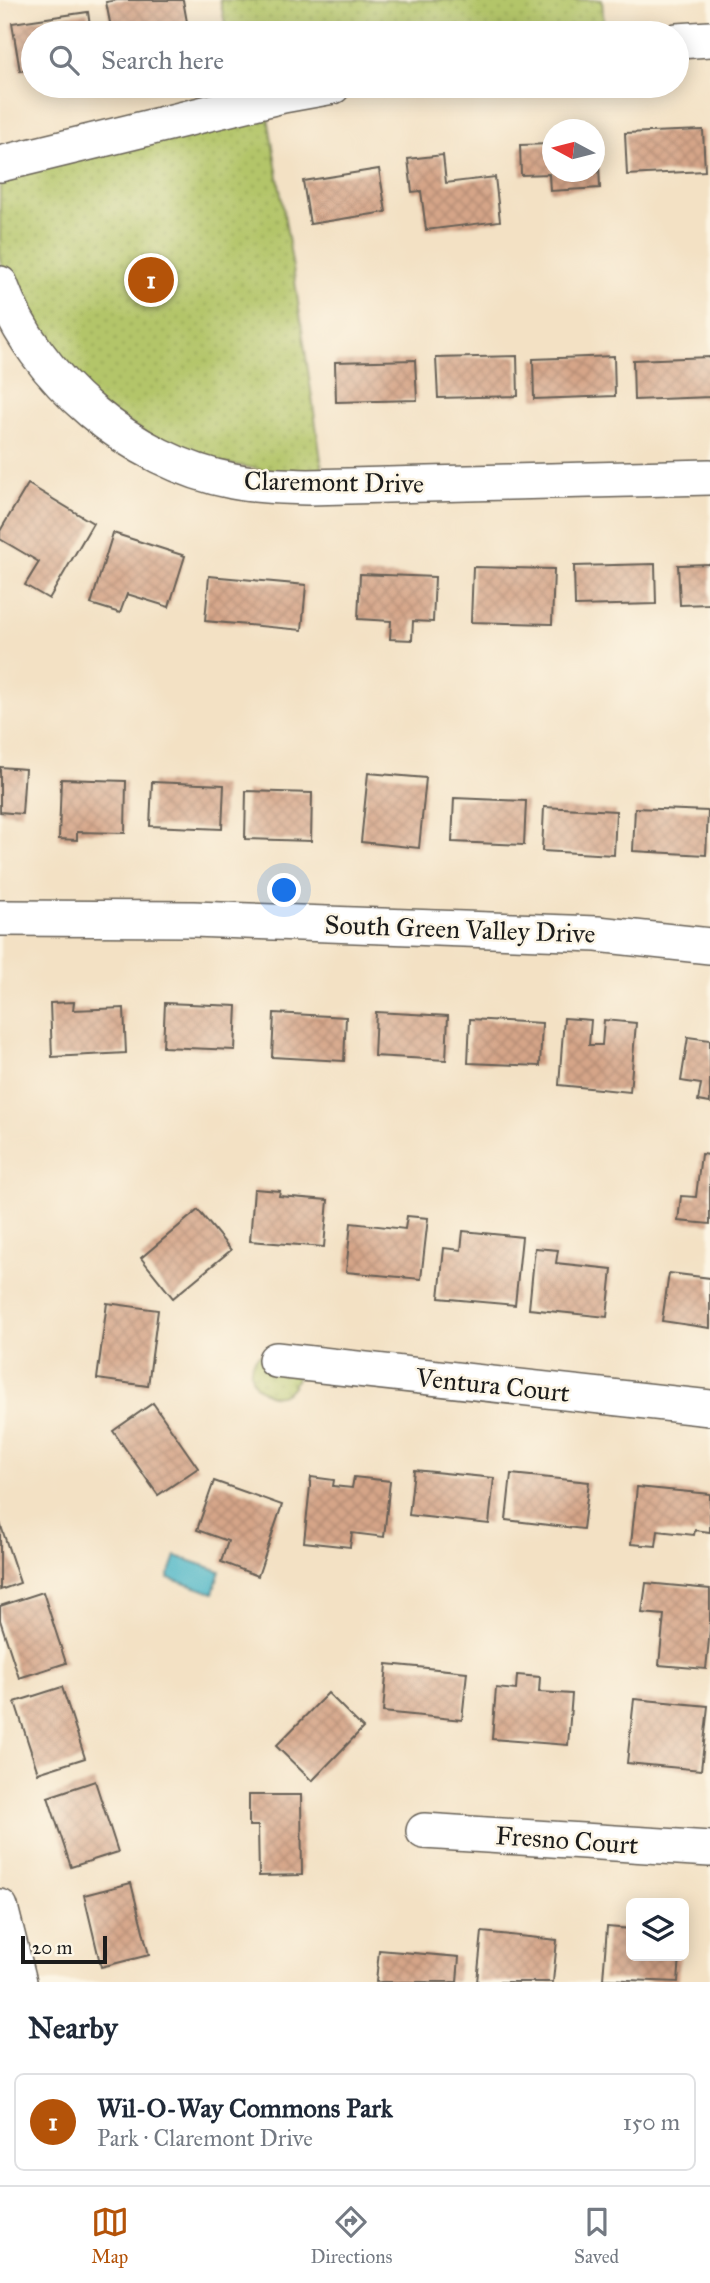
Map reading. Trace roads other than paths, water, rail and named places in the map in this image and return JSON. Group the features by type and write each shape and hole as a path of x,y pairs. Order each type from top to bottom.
{"street":[{"path":"689,40 710,39"},
{"path":"0,163 271,98"},
{"name":"Claremont Drive","path":"0,284 29,340 45,363 96,415 126,437 156,453 201,472 232,481 308,487 710,477"},
{"name":"South Green Valley Drive","path":"0,918 193,919 597,934 710,946"},
{"name":"Ventura Court","path":"276,1360 710,1408"},
{"name":"Fresno Court","path":"424,1831 710,1849"},
{"path":"0,1908 19,1982"}],"water":[{"path":"176,1556 220,1571 213,1593 168,1578"}],"place":[{"name":"Wil-O-Way Commons Park","path":"151,280"}]}
